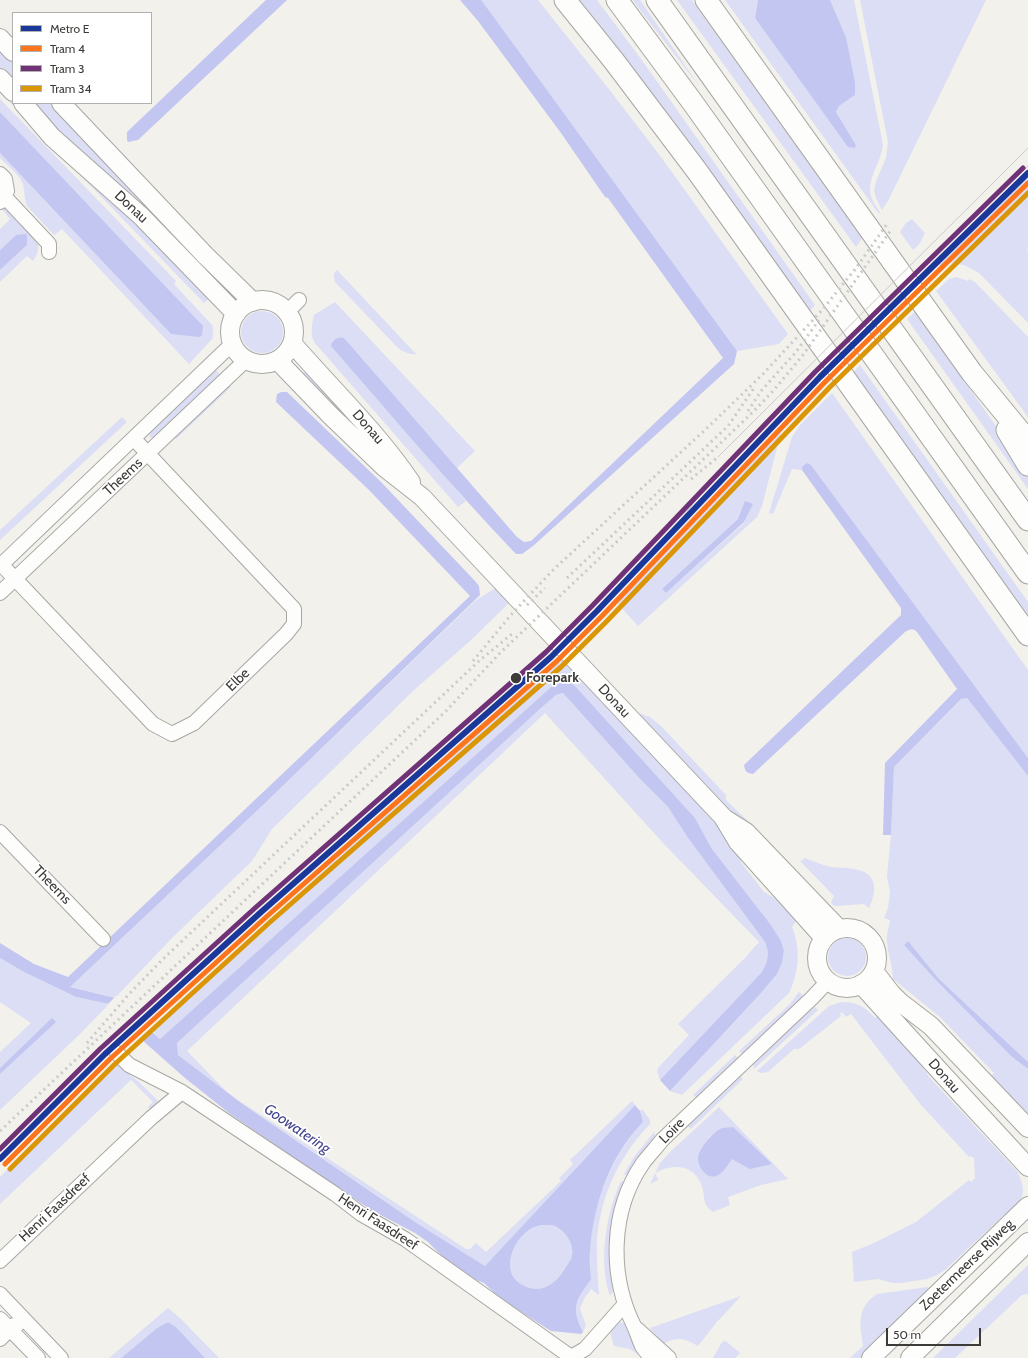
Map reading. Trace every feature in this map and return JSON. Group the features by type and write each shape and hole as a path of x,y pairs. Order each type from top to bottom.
{"highway":[{"path":"565,0 614,61 697,171 1028,635"},
{"path":"617,0 693,103 1028,573"},
{"path":"657,0 1028,520"},
{"path":"706,0 972,373 1028,441"},
{"path":"972,373 1028,465"}],"main road":[{"path":"0,38 12,51"},
{"path":"0,78 12,91"},
{"name":"Donau","path":"24,104 52,137 141,216 236,314"},
{"name":"Donau","path":"62,104 205,255 253,302"},
{"path":"265,300 277,304 293,306 292,321 294,327 294,338 286,353 278,361 270,364 254,364 246,360 238,354 232,344 230,329 236,314 246,305 253,302 265,300"},
{"name":"Donau","path":"292,343 396,459 422,497"},
{"name":"Donau","path":"278,361 385,468 422,497 723,817 746,832 831,934"},
{"path":"854,929 863,932 870,938 874,946 876,963 874,971 868,979 861,984 846,988 837,986 828,981 820,972 817,961 818,949 831,934 854,929"},
{"name":"Donau","path":"874,971 891,993 901,1003 931,1026 1028,1128"},
{"name":"Donau","path":"861,984 910,1037 968,1104 1028,1167"},
{"name":"Zoetermeerse Rijweg","path":"871,1358 1022,1212"},
{"name":"Zoetermeerse Rijweg","path":"910,1358 1027,1243"}],"street":[{"path":"0,174 4,179 7,191 2,199 49,244 49,252"},
{"name":"Theems","path":"0,565 232,344"},
{"name":"Theems","path":"0,593 246,360"},
{"name":"Elbe","path":"0,565 15,578 153,724 172,734 194,723 286,634 294,624 294,609 134,439"},
{"name":"Theems","path":"0,832 103,939"},
{"name":"Loire","path":"652,1358 642,1346 629,1317 620,1289 616,1246 623,1206 629,1190 643,1164 662,1140 812,998 828,981"},
{"name":"Henri Faasdreef","path":"117,1053 129,1065 182,1092 335,1194 361,1214 405,1239 571,1357 585,1349 625,1304"},
{"name":"Henri Faasdreef","path":"0,1261 151,1118 182,1092"},
{"path":"0,1294 61,1358"},
{"path":"0,1319 38,1358"},
{"path":"0,1339 14,1325 29,1325"},
{"name":"Loire","path":"635,1328 669,1358"}],"shaded area":[{"path":"481,0 538,0 661,157 788,334 779,344 737,351"},
{"path":"573,0 597,0 641,59 815,305 808,313"},
{"path":"633,0 640,0 700,87 640,10"},
{"path":"677,0 692,0 862,238 856,247"},
{"path":"725,0 758,0 755,18 848,146 855,148 856,145 836,112 839,106 855,95 846,37 830,0 854,0 883,145 870,186 874,202 880,212 879,214"},
{"path":"860,0 986,0 888,201 882,210 874,190 876,181 886,158 888,142"},
{"path":"0,48 12,61 12,81 0,68"},
{"path":"0,87 12,100 12,104 16,104 212,296 204,303 0,92"},
{"path":"0,99 176,281 174,284 213,326 213,338 189,364 62,229 54,235 27,206 21,180 16,173 0,158 0,153 171,334 202,326 0,112"},
{"path":"34,104 53,104 132,188 226,282 217,290 77,150"},
{"path":"1028,176 1028,323 979,273 964,265 950,263 941,269 939,264"},
{"path":"7,208 38,243 38,248 37,255 33,261 27,256 0,282 0,270 27,245 16,235 0,250 0,229 10,219 2,209"},
{"path":"912,219 925,233 920,243 913,250 900,232 906,223"},
{"path":"337,270 416,354 411,354 397,347 335,282 334,274"},
{"path":"957,277 968,281 969,279 975,282 1028,337 1028,417 936,291 949,279"},
{"path":"335,302 475,451 457,468 427,434 332,346 466,501 458,507 314,342 312,325 314,315"},
{"path":"258,311 266,311 277,317 283,328 283,336 277,347 266,353 258,353 247,347 241,336 241,328 247,317"},
{"path":"915,312 1028,471 1028,489 907,319"},
{"path":"860,365 1028,602 1028,621 852,374"},
{"path":"214,368 223,378 153,439 150,437 149,433 151,429"},
{"path":"309,368 379,454 300,377"},
{"path":"228,384 231,387 176,439 173,436"},
{"path":"832,393 1028,670 1028,758 811,465 802,467 802,470 792,469 773,514 769,513 792,437 801,424"},
{"path":"122,417 127,422 0,540 0,530"},
{"path":"781,432 762,506 757,517 638,626 617,603","holes":["752,504 744,523 666,593 662,589 738,519"]},
{"path":"496,588 510,602 470,641 413,691 272,829 252,861 172,938 115,998 70,987 263,805 476,600"},
{"path":"562,660 719,826 741,859 740,861 764,892 776,899 796,921 792,927 797,944 798,960 795,977 789,993 682,1095 670,1091 777,974 782,963 784,951 781,941 771,925 712,849 695,818 569,681 551,687 160,1039 151,1029 419,783 421,784"},
{"path":"563,693 641,780 668,807 688,838 767,946 768,957 762,972 660,1080 657,1071 658,1068 689,1035 678,1024 743,960 759,942 664,844 545,713 187,1051 227,1092 178,1055 177,1043 541,708 556,695"},
{"path":"967,698 1028,776 1028,1062 939,979 908,941 904,945 1012,1057 1028,1069 1028,1121 990,1077 994,1073 940,1017 893,979 888,947 887,937 890,920 884,918 888,908 890,892 887,876 891,835 894,767 961,699"},
{"path":"636,712 650,717 661,726 726,795 726,800 758,831 727,809"},
{"path":"805,858 828,866 850,868 867,874 873,882 874,888 874,894 869,908 864,904 834,906 831,902 834,896 800,861"},
{"path":"847,938 857,941 863,947 866,957 863,967 857,973 847,976 837,973 831,967 828,957 831,947 837,941"},
{"path":"0,958 24,972 76,997 109,1004 80,1034 0,1110 0,1074 55,1022 52,1019 0,1068 0,1052 31,1023 0,1002"},
{"path":"799,992 803,995 799,1001 743,1055 739,1051 790,1004"},
{"path":"841,1002 856,1004 867,1010 875,1018 882,1012 887,1017 930,1078 1017,1171 1022,1184 1023,1194 1019,1203 1011,1214 1004,1215 945,1270 927,1279 901,1283 893,1283 878,1279 854,1282 852,1252 916,1222 969,1180 971,1182 975,1178 974,1158 971,1156 969,1157 921,1105 851,1014 846,1017 842,1012 840,1014 841,1016 799,1049 794,1049 768,1072 760,1073 757,1071 829,1006"},
{"path":"815,1007 818,1010 754,1069 753,1063"},
{"path":"735,1055 739,1059 697,1098 693,1095"},
{"path":"115,1062 158,1101 151,1110 148,1107 153,1102 131,1080 0,1204 0,1177"},
{"path":"740,1076 743,1079 691,1129 688,1126"},
{"path":"234,1097 466,1249 470,1249 476,1243 486,1252 561,1181 559,1178 573,1164 570,1160 632,1101 635,1105 485,1266 415,1222"},
{"path":"719,1107 788,1179 761,1185 728,1197 730,1205 713,1212 704,1200 703,1190 696,1175 684,1168 677,1167 655,1173 660,1163 671,1151","holes":["720,1129 738,1162 708,1138"]},
{"path":"642,1109 650,1120 650,1124 634,1143 619,1167 604,1202 598,1227 597,1240 599,1295 591,1289 584,1299 580,1309 586,1325 583,1332 577,1317 576,1304 581,1293 591,1280 591,1237 598,1201 604,1184 621,1151 643,1122 640,1111"},
{"path":"654,1132 655,1137 638,1159 628,1176 624,1174 634,1157"},
{"path":"655,1173 658,1180 650,1184"},
{"path":"621,1181 625,1183 615,1211 610,1236 610,1261 613,1291 610,1296 606,1282 604,1253 605,1238 611,1208"},
{"path":"538,1226 555,1226 567,1236 571,1245 572,1254 571,1259 556,1280 546,1287 534,1289 521,1284 514,1278 510,1261 512,1252 522,1236 529,1230"},
{"path":"1028,1265 1028,1294 1022,1295 955,1358 933,1358"},
{"path":"928,1287 930,1292 862,1358 850,1358 863,1346 861,1317 870,1299 877,1294"},
{"path":"741,1296 716,1323 698,1346 689,1341 680,1339 668,1341 663,1344 650,1328"},
{"path":"168,1308 181,1319 219,1358 205,1358 176,1327 168,1322 157,1328 121,1358 109,1358"},
{"path":"616,1323 624,1323 629,1334 644,1356 641,1357 630,1349 614,1346 610,1332"},
{"path":"724,1341 740,1353 735,1358 713,1358 722,1342"}],"water":[{"path":"266,0 287,0 138,140 128,142 127,132"},
{"path":"460,0 482,1 737,351 734,364 533,546 522,554 516,554 422,451 331,346 334,340 337,338 344,338 517,537 524,542 531,541 723,358 608,198 605,197 561,133 478,21"},
{"path":"758,0 830,0 846,37 855,83 855,95 839,106 836,112 856,145 855,148 848,147 755,18"},
{"path":"0,112 203,326 202,335 200,337 171,334 0,153"},
{"path":"26,234 27,245 0,270 0,250 16,235"},
{"path":"287,392 381,482 475,581 479,586 480,595 263,805 70,987 115,998 160,1039 551,687 559,683 569,681 695,818 712,849 771,925 781,941 784,951 782,963 777,974 670,1091 660,1080 762,972 768,957 767,946 688,838 668,807 641,780 563,693 556,695 541,708 177,1043 178,1055 240,1102 415,1222 485,1266 635,1105 640,1111 643,1122 621,1150 612,1166 599,1199 592,1234 590,1255 591,1280 581,1293 576,1304 577,1317 583,1332 581,1334 551,1331 501,1299 484,1283 476,1280 444,1258 428,1242 415,1233 371,1210 229,1113 185,1078 142,1040 109,1004 76,997 24,972 0,958 0,943 34,964 68,977 470,596 369,490 276,402 277,394","holes":["538,1226 555,1226 567,1236 572,1250 571,1259 556,1280 546,1287 534,1289 521,1284 514,1278 510,1261 512,1252 522,1236 529,1230"]},
{"path":"807,463 811,465 1028,758 1028,776 967,698 961,699 894,767 891,835 883,835 885,763 957,689 917,632 911,629 905,632 753,774 746,771 744,765 901,615 901,608 802,470 802,467"},
{"path":"745,501 753,504 744,522 666,593 662,589 738,519"},
{"path":"908,941 939,979 1028,1062 1028,1069 1012,1057 936,980 904,945"},
{"path":"52,1018 56,1022 0,1074 0,1068"},
{"path":"733,1127 772,1164 750,1169 732,1159 720,1174 714,1176 707,1175 698,1162 701,1150 706,1142 717,1131 723,1128"},
{"path":"168,1322 176,1327 205,1358 121,1358 157,1328"}],"pier":[{"path":"116,996 152,1027 139,1039 107,1005"}],"tram line":[{"path":"718,457 1028,148"},
{"path":"977,211 1028,166"},
{"name":"3","path":"0,1149 100,1049 255,908 546,652 592,606 815,372 1023,168"},
{"name":"4","path":"5,1164 110,1059 265,918 556,662 602,616 825,382 1028,183"},
{"name":"34","path":"10,1169 115,1064 269,923 561,667 607,621 830,387 1028,193"},
{"path":"664,541 713,478 768,418"}],"railway":[{"path":"854,271 887,224"},
{"path":"0,1131 446,711 500,653 753,412 803,355 891,230"},
{"path":"473,661 511,615 554,569 705,430 763,374 823,309 856,268"},
{"path":"748,411 761,391 796,352 819,320"},
{"path":"567,578 728,426 754,388"},
{"path":"691,479 718,457"},
{"path":"527,605 545,588"},
{"path":"87,1043 129,994 163,959 479,661 513,633"}],"metro line":[{"name":"E","path":"0,1159 105,1054 260,913 551,657 597,611 820,377 1028,173"}],"place":[{"name":"Forepark","path":"516,678"}],"water label":[{"name":"Goowatering","path":"297,1129"}]}
